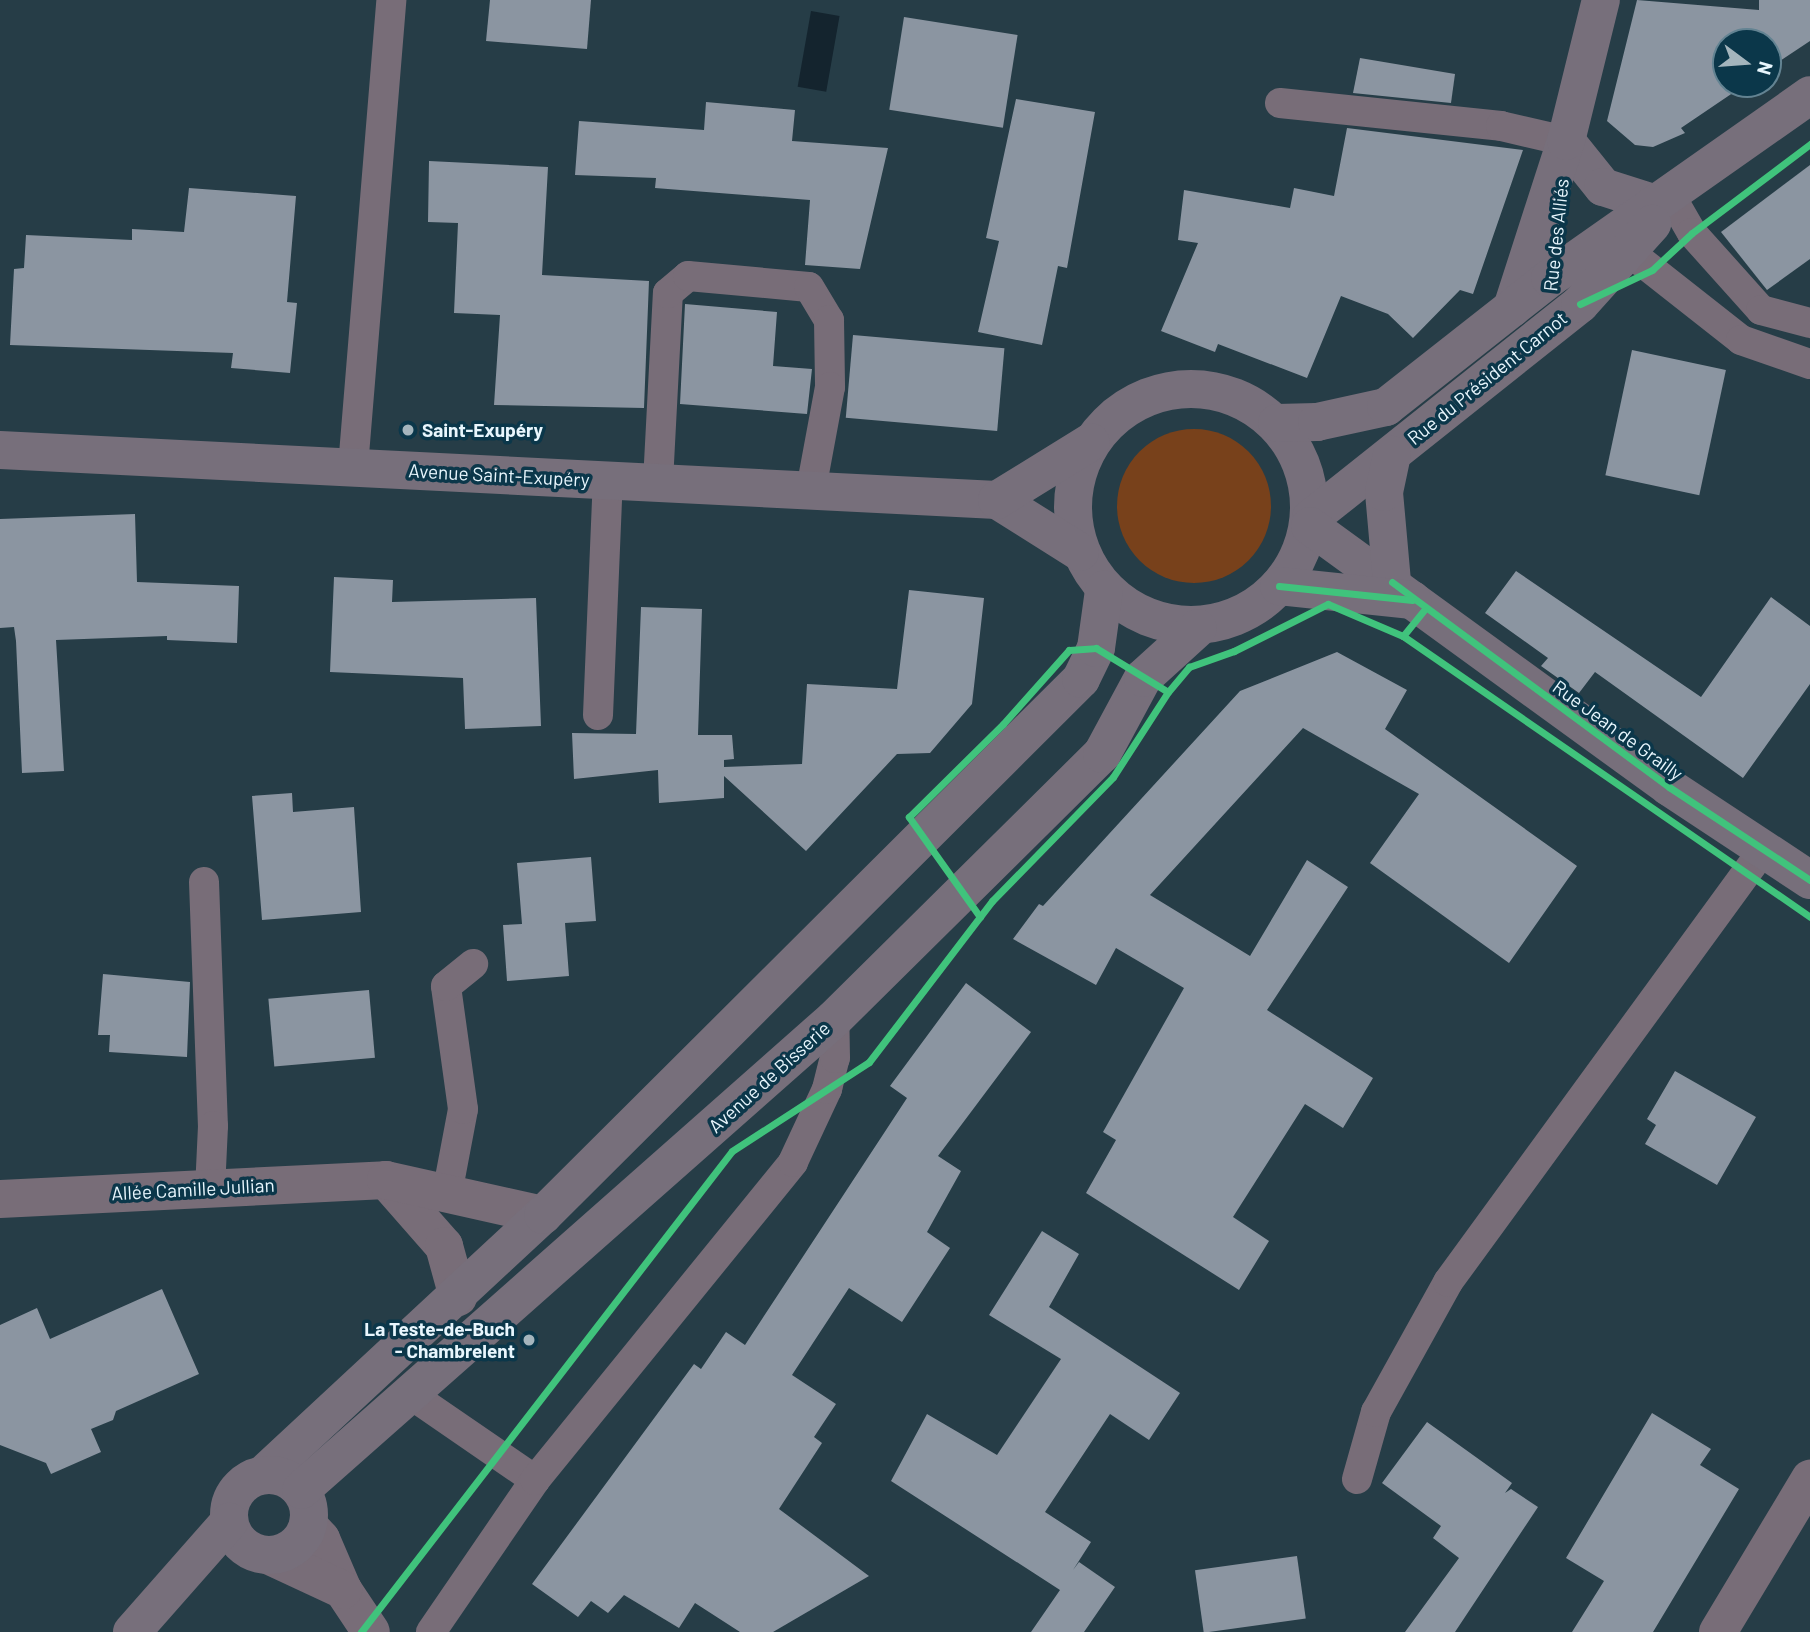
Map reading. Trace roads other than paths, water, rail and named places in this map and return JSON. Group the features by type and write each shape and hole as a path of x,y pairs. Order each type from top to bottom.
{"street":[{"name":"Rue des Alliés","path":"1548,330 1550,278 1566,141 1592,2"},
{"name":"Rue du Président Carnot","path":"1277,423 1317,422 1386,407 1550,278 1663,201 1708,163 1810,95"},
{"name":"Rue des Alliés","path":"1566,141 1603,187 1663,201"},
{"name":"Rue des Alliés","path":"1512,308 1566,141"},
{"name":"Rue du Président Carnot","path":"1310,522 1580,304 1628,251 1663,201"},
{"path":"997,500 1091,442 1115,415 1135,403 1180,388 1215,390 1248,402 1277,423 1304,467 1310,522 1290,577 1249,613 1198,628 1154,622 1104,590 1080,552 1072,496 1091,442"},
{"name":"Avenue Saint-Exupéry","path":"0,450 997,500 1080,552"},
{"path":"1392,455 1384,492 1402,591"},
{"name":"Rue Jean de Grailly","path":"1310,522 1763,850 1810,880"},
{"name":"Rue Jean de Grailly","path":"1279,586 1402,591"},
{"path":"344,1590 249,1543 230,1505 238,1489 265,1474 458,1297 1081,679 1096,648 1104,590"},
{"name":"Avenue de Bisserie","path":"304,1507 410,1394 834,1018 1102,754 1143,678 1198,628"},
{"path":"386,1180 444,1246 458,1297"},
{"name":"Allée Camille Jullian","path":"0,1199 386,1180 543,1215"},
{"path":"265,1474 293,1480 344,1590 372,1632"},
{"path":"1718,1632 1810,1479"},
{"path":"132,1632 182,1580 249,1543 286,1551 300,1541 304,1507"}],"lane":[{"path":"353,467 391,0"},
{"path":"1280,103 1501,126 1566,141"},
{"path":"1663,201 1762,310 1810,323"},
{"path":"1628,251 1741,340 1810,364"},
{"path":"657,482 668,293 688,276 809,287 829,320 830,387 811,490"},
{"path":"598,715 608,480"},
{"path":"1357,1479 1376,1412 1448,1282 1763,850"},
{"path":"204,882 213,1126 210,1189"},
{"path":"447,1194 463,1109 446,986 473,964"},
{"path":"431,1632 536,1480 793,1162 827,1089 835,1058 834,1018"},
{"path":"410,1394 536,1480"}],"water":[{"path":"811,11 840,16 826,92 798,87"}],"place":[{"name":"Saint-Exupéry","path":"408,430"},
{"name":"La Teste-de-Buch - Chambrelent","path":"529,1340"}]}
